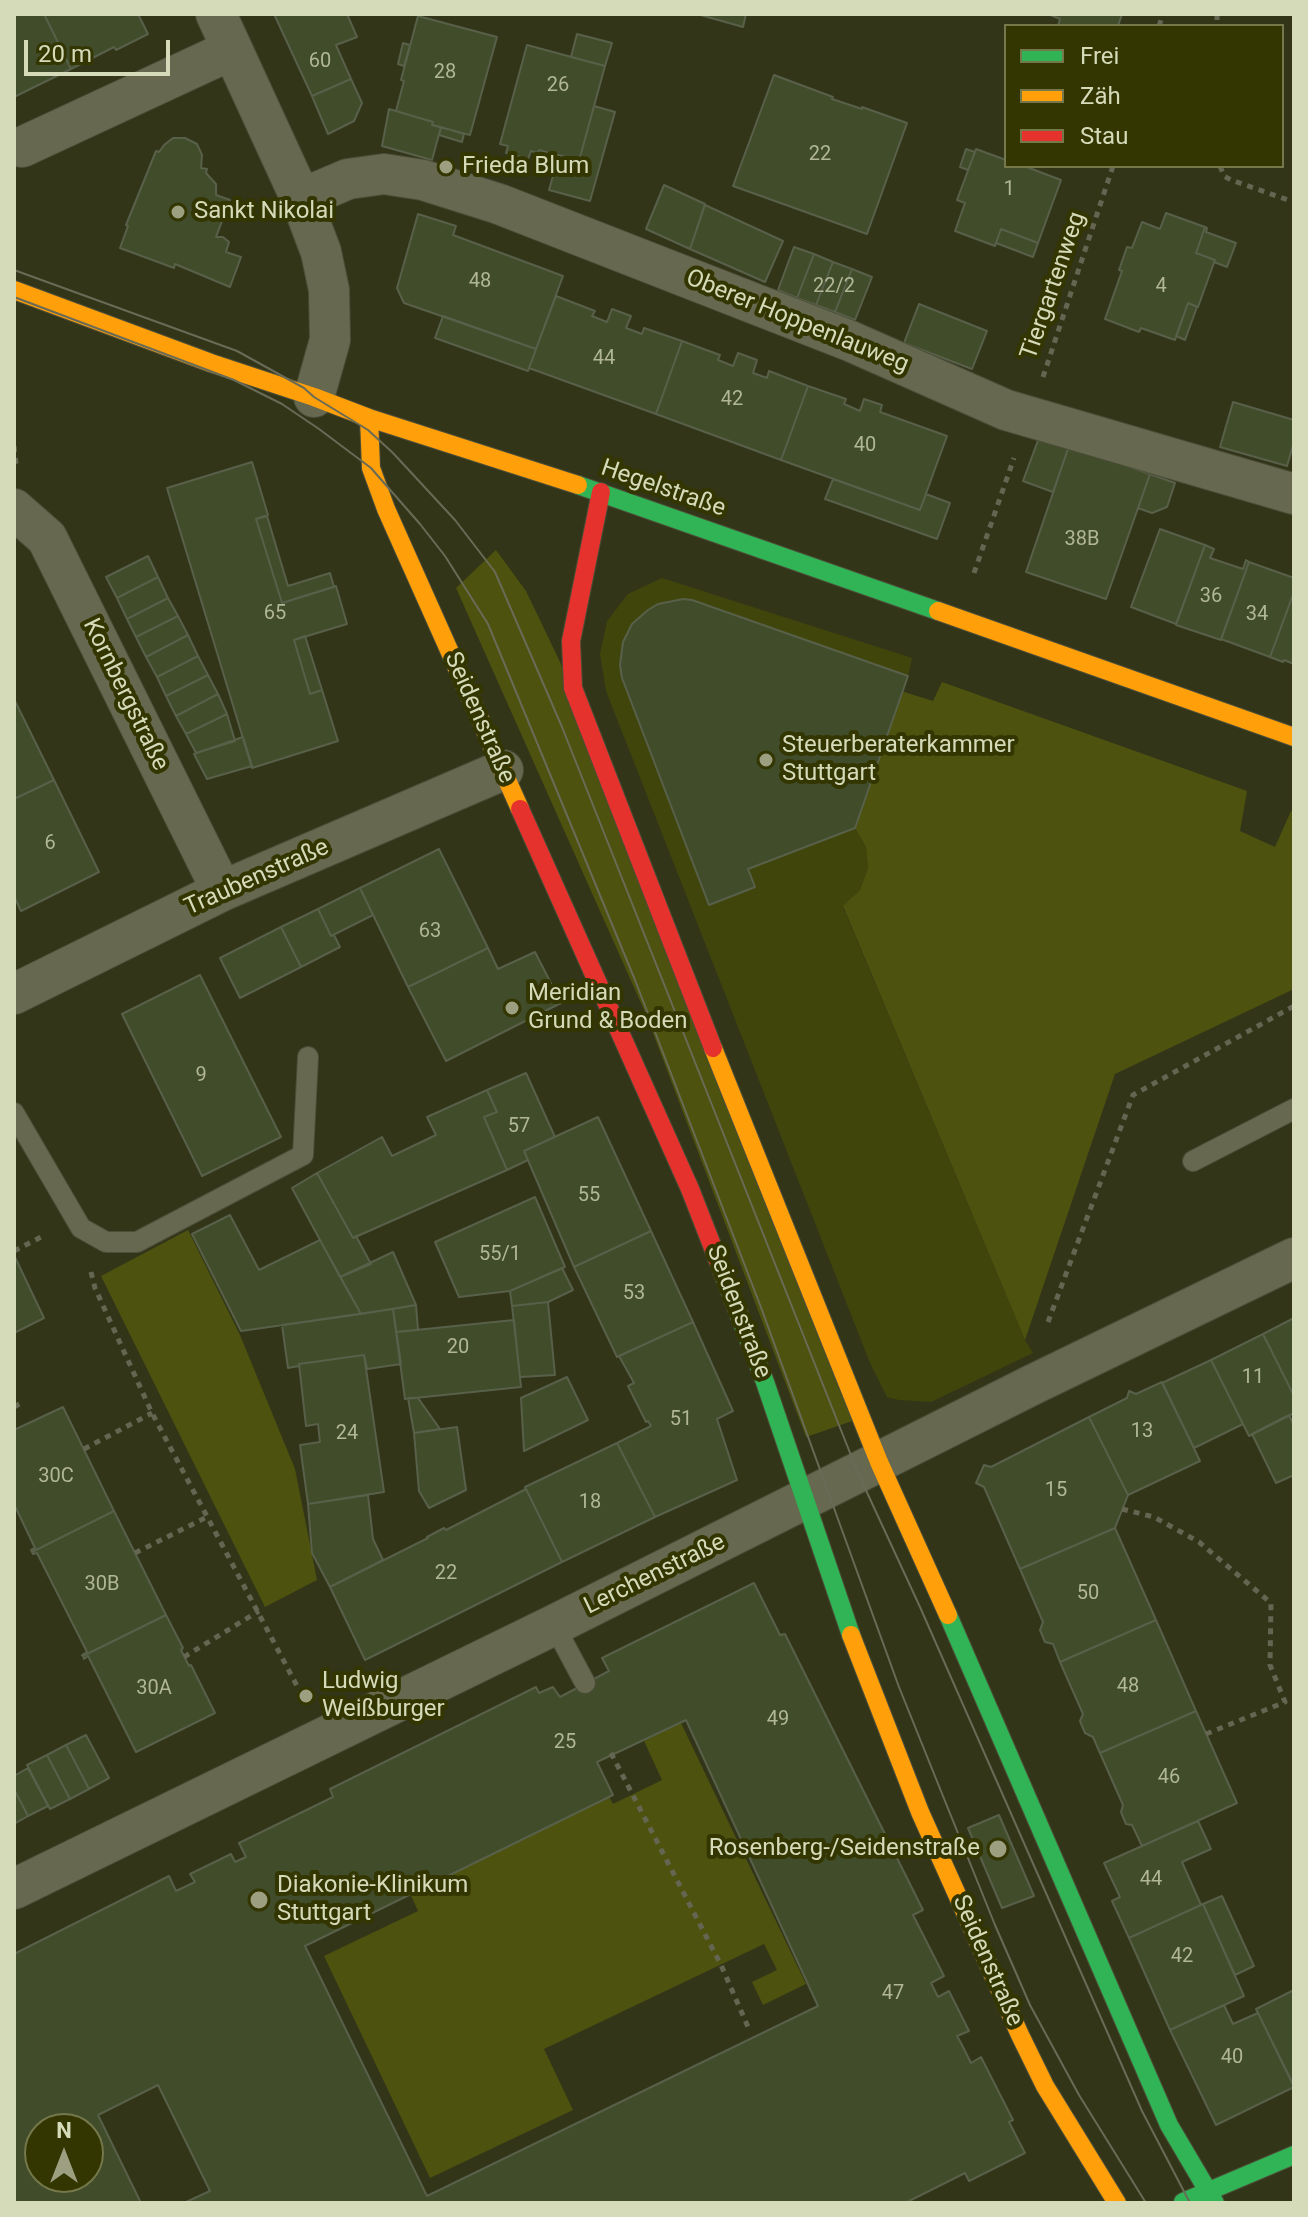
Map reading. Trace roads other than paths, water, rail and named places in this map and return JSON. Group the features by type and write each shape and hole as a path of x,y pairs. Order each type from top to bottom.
{"street":[{"path":"22,147 224,32 301,199 321,252 329,290 330,340 314,397"},
{"name":"Oberer Hoppenlauweg","path":"301,199 348,179 384,174 423,180 499,204 850,341 1006,410 1294,494"},
{"name":"Hegelstraße","path":"14,290 211,363 369,418 601,492 1294,737"},
{"name":"Seidenstraße","path":"369,418 371,468 386,509 690,1189 765,1382 839,1604 926,1826 1045,2086 1117,2203"},
{"path":"601,492 571,641 573,688 879,1462 987,1701 1169,2125 1211,2197"},
{"name":"Kornbergstraße","path":"14,509 47,538 222,891"},
{"name":"Traubenstraße","path":"14,994 222,891 503,770"},
{"name":"Lerchenstraße","path":"14,1889 1294,1258"},
{"path":"1181,2203 1211,2197 1294,2155"}],"lane":[{"path":"14,1113 81,1228 106,1242 137,1242 303,1155 308,1057"},
{"path":"1193,1161 1294,1109"},
{"path":"554,1625 585,1683"}],"tram line":[{"path":"14,270 237,351 304,388 368,430 393,453 455,520 495,572 562,727 858,1473 1142,2111 1190,2203"},
{"path":"14,297 234,380 282,404 319,429 371,468 420,524 445,556 488,624 635,980 762,1310 899,1687 995,1925 1030,2005 1079,2095 1146,2203"}],"place":[{"name":"Frieda Blum","path":"446,167"},
{"name":"Sankt Nikolai","path":"178,212"},
{"name":"Steuerberaterkammer Stuttgart","path":"766,760"},
{"name":"Meridian Grund & Boden","path":"512,1008"},
{"name":"Ludwig Weißburger","path":"306,1696"},
{"name":"Rosenberg-/Seidenstraße","path":"998,1849"},
{"name":"Diakonie-Klinikum Stuttgart","path":"259,1900"}]}
